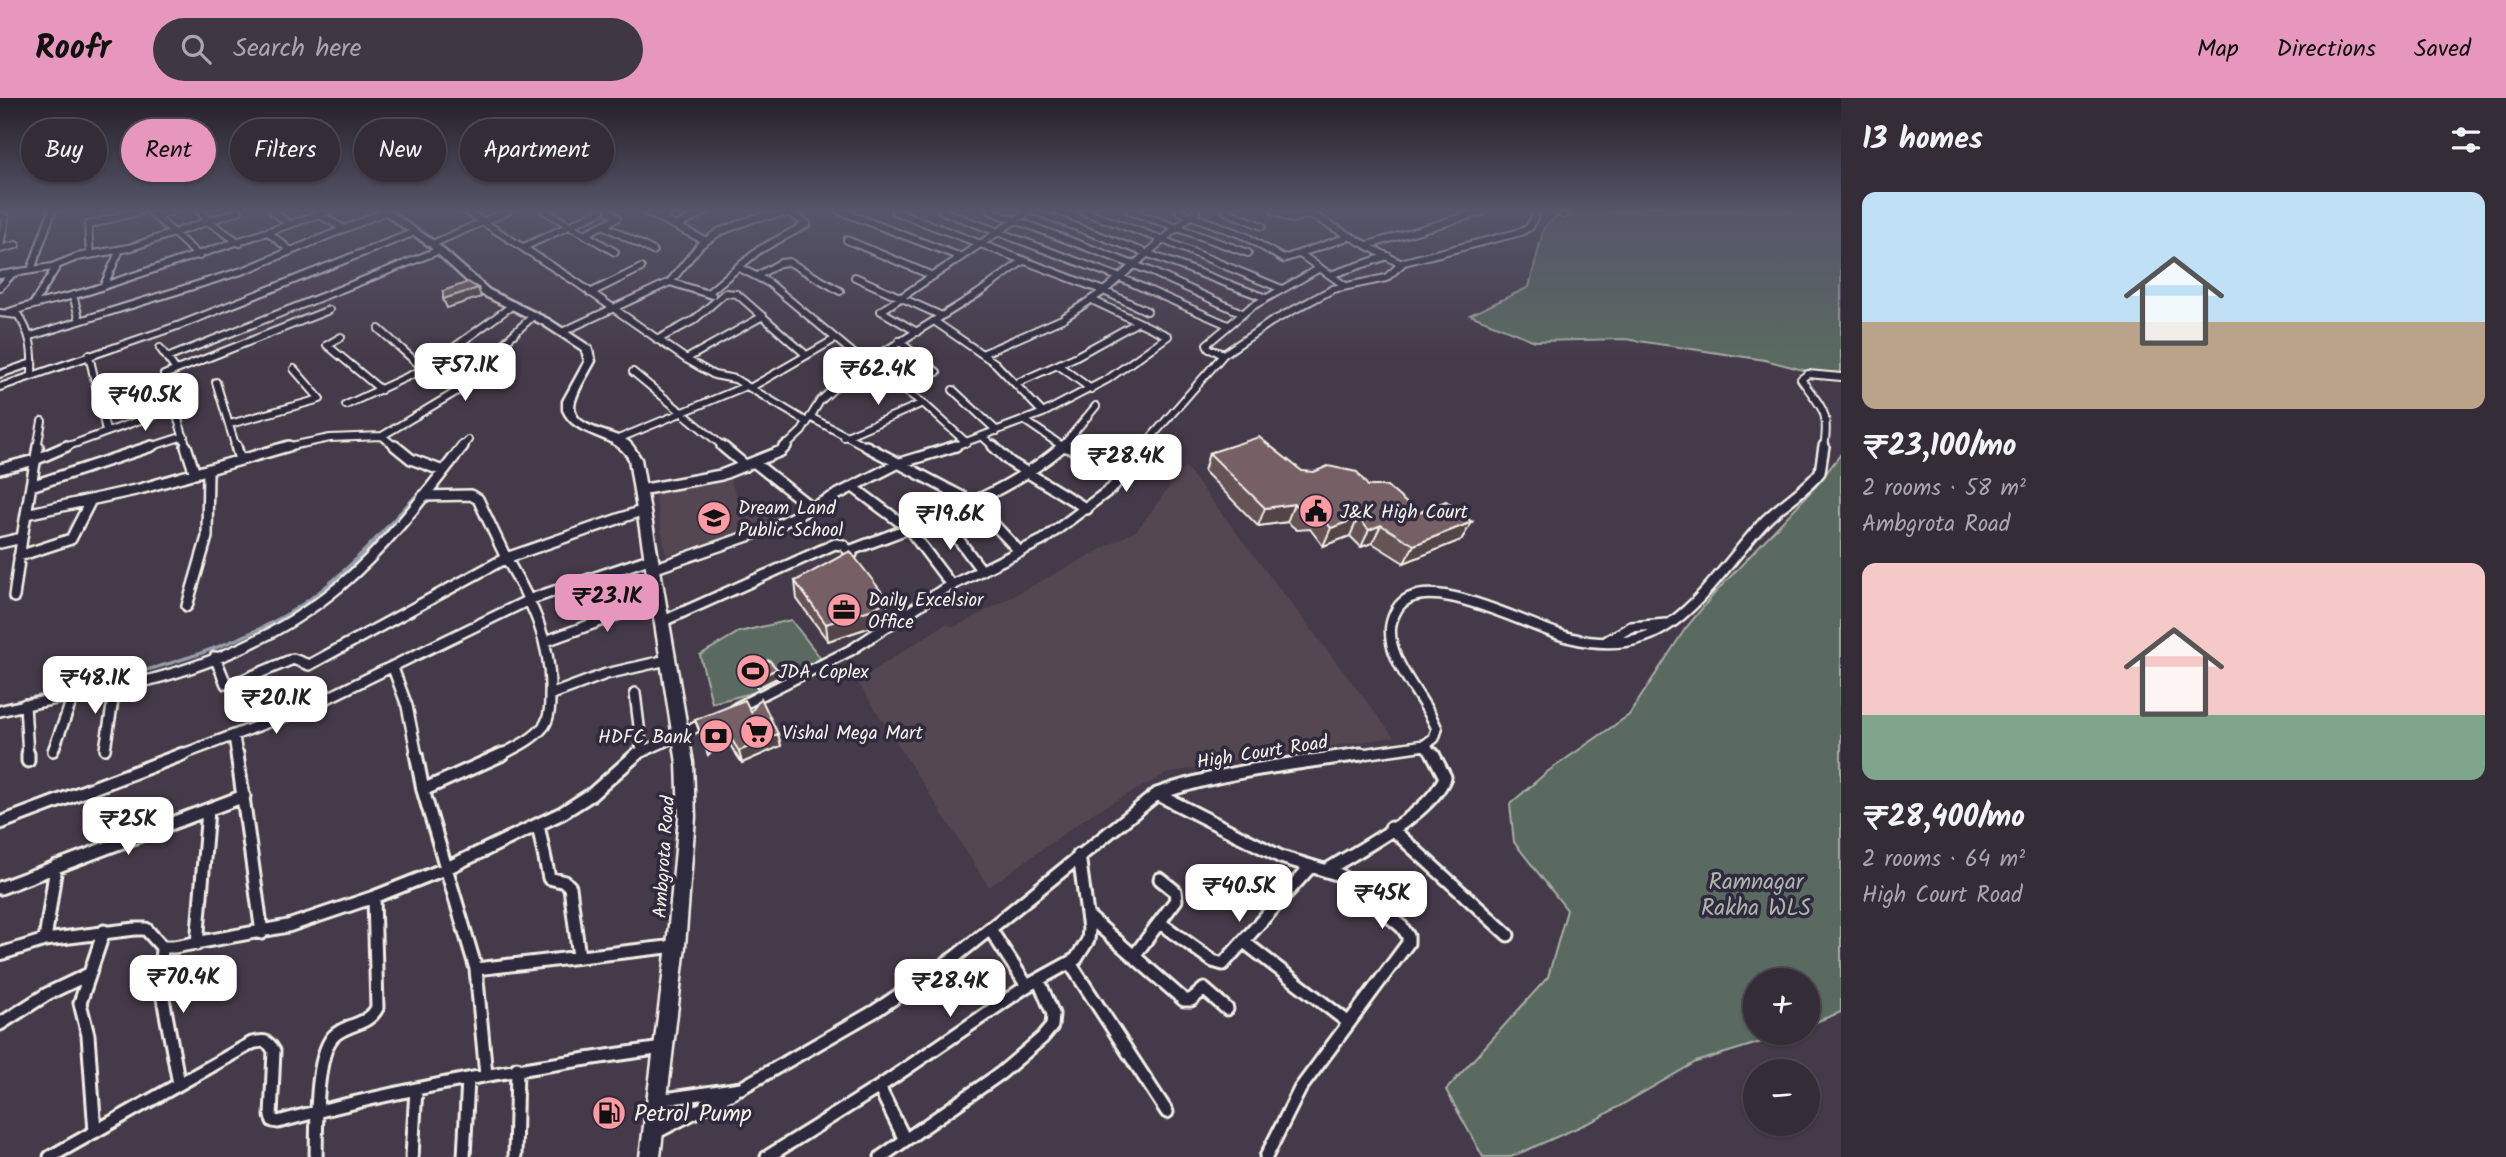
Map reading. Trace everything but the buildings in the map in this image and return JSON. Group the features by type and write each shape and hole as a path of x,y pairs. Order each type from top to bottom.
{"main road":[{"path":"450,260 481,289 534,315 587,349 590,361 569,401 570,415 585,428 618,439"},
{"name":"Ambgrota Road","path":"618,439 635,459 680,735 687,817 676,946 650,1157"}],"street":[{"path":"31,270 34,260"},
{"path":"0,275 57,266 74,260"},
{"path":"104,285 115,260"},
{"path":"4,313 34,303 73,295 182,260"},
{"path":"31,336 268,260"},
{"path":"0,387 32,373 188,322 343,260"},
{"path":"167,358 403,260"},
{"path":"543,260 657,340 713,375 731,378 808,420 974,503 1020,552"},
{"path":"562,331 670,282 689,260"},
{"path":"708,293 747,260"},
{"path":"896,260 933,276"},
{"path":"917,332 880,312 956,260"},
{"path":"1074,260 1228,325"},
{"path":"1126,260 1197,289 1242,313"},
{"path":"982,354 1094,301 1140,260"},
{"path":"1171,260 1266,298"},
{"path":"1213,260 1282,289"},
{"path":"1309,260 1344,285"},
{"path":"1330,275 1375,260"},
{"path":"1395,260 1401,264"},
{"path":"728,712 852,650 952,586 1020,552 1091,507 1112,488 1224,354 1271,322 1344,285 1386,278 1401,264 1414,260"},
{"path":"640,490 705,479 750,465 781,451 792,442 826,394 865,363 942,316 1023,261 1104,291 1147,311"},
{"path":"757,276 780,263 789,262 841,291"},
{"path":"1010,272 1032,264"},
{"path":"34,303 57,266"},
{"path":"738,267 757,276 865,363 923,403 967,443"},
{"path":"590,293 641,268"},
{"path":"1224,354 1206,346 1242,313 1320,268"},
{"path":"0,287 15,272"},
{"path":"855,277 942,316"},
{"path":"670,282 721,297"},
{"path":"657,340 694,320 725,293 734,293 804,352"},
{"path":"73,295 80,321"},
{"path":"0,823 309,707 531,599 748,537 812,508 897,464 967,443 1043,413 1091,389 1168,336 1094,301"},
{"path":"346,405 424,369 513,305"},
{"path":"195,474 176,407 163,377 330,310"},
{"path":"4,313 18,315 31,336 32,373"},
{"path":"26,514 195,474 325,439 382,436 422,415 466,386 478,367 534,315"},
{"path":"687,359 763,316"},
{"path":"934,321 982,354 1017,383 1043,413"},
{"path":"1017,383 1058,365 1138,322"},
{"path":"379,329 424,369"},
{"path":"341,337 327,345 381,390"},
{"path":"618,439 748,387 788,367 804,352 835,339"},
{"path":"899,341 937,372"},
{"path":"160,348 176,370"},
{"path":"89,355 106,431"},
{"path":"0,374 32,363"},
{"path":"1058,365 1091,389"},
{"path":"230,424 320,399 294,369"},
{"path":"633,372 750,465 812,508"},
{"path":"1327,870 1429,802 1446,778 1426,745 1434,738 1437,729 1427,705 1394,653 1390,635 1391,619 1396,609 1406,600 1432,593 1452,595 1557,635 1606,642 1650,636 1705,590 1781,505 1820,472 1828,423 1822,408 1801,379 1808,374 1841,377"},
{"path":"216,382 240,460"},
{"path":"102,411 167,388"},
{"path":"953,390 997,431"},
{"path":"844,438 923,403"},
{"path":"0,469 35,460 106,431 176,407"},
{"path":"849,551 974,503 1062,447 1096,407"},
{"path":"1024,420 1062,447 1128,466"},
{"path":"14,597 42,421"},
{"path":"31,486 184,436"},
{"path":"382,436 411,459 443,471"},
{"path":"983,436 1005,458 1026,472 1091,507"},
{"path":"0,711 146,681 256,640 288,622 339,587 423,496 468,440"},
{"path":"187,606 207,537 208,470"},
{"path":"853,487 908,527 952,586"},
{"path":"423,496 471,495 478,499 506,558 531,599 546,641 551,673 548,721 536,733 502,753 423,790"},
{"path":"19,556 71,539 91,500"},
{"path":"215,657 223,683 230,684 293,659 309,665 506,558 644,510"},
{"path":"942,516 982,571"},
{"path":"0,543 22,538"},
{"path":"661,622 835,544 843,545 856,560"},
{"path":"546,641 658,600"},
{"path":"550,695 598,676 667,660"},
{"path":"393,668 407,706 423,790 477,970 486,1075"},
{"path":"105,749 115,688"},
{"path":"635,692 642,751"},
{"path":"53,751 74,694"},
{"path":"25,704 28,761"},
{"path":"162,947 262,933 374,897 447,868 538,825 585,799 624,762 642,751 716,718"},
{"path":"234,736 262,933"},
{"name":"High Court Road","path":"656,1100 741,1088 875,1011 955,957 1157,794 1197,780 1226,774 1426,745"},
{"path":"1157,794 1281,857 1340,876 1402,927 1408,936 1408,943 1300,1089 1266,1157"},
{"path":"0,888 244,796"},
{"path":"197,944 208,810"},
{"path":"538,825 548,878 565,882 570,887 579,957"},
{"path":"1391,828 1508,935"},
{"path":"767,1157 879,1087 1033,984 1070,963 1088,940 1088,916 1079,855"},
{"path":"45,940 55,866"},
{"path":"1160,923 1219,963 1227,961 1311,866"},
{"path":"1135,956 1176,896 1175,891 1160,879"},
{"path":"316,1157 317,1110 326,1051 332,1037 372,1018 376,1013 374,897"},
{"path":"1088,916 1184,1000 1191,1000 1204,989 1227,1009"},
{"path":"0,954 45,940 146,929 162,947 160,982 179,1084"},
{"path":"881,1157 1021,1056 1051,1027 1052,1010 990,929"},
{"path":"95,1132 88,1035 80,1003 104,932"},
{"path":"1244,942 1349,1023"},
{"path":"477,970 676,946"},
{"path":"1070,963 1167,1112"},
{"path":"0,1024 47,993 89,974"},
{"path":"50,1157 252,1043 264,1040 269,1042 274,1051 273,1121 288,1121 317,1110 361,1099 517,1068 663,1048"},
{"path":"515,1157 517,1068"},
{"path":"464,1157 468,1079"},
{"path":"879,1087 905,1140"},
{"path":"653,1134 741,1088"},
{"path":"412,1157 416,1089"}],"shaded area":[{"path":"1185,466 1394,737 1234,760 1166,774 1093,813 989,887 857,681 945,624 955,627 1137,530"},
{"name":"Dream Land Public School","path":"728,475 745,514 761,509 774,523 666,555 655,495"}],"green space":[{"path":"1536,260 1841,260 1841,380 1765,360 1625,339 1535,341 1470,315 1529,287"},
{"name":"Ramnagar Rakha WLS","path":"1841,454 1841,1012 1820,1020 1820,968 1743,968 1743,1045 1752,1045 1696,1062 1597,1119 1511,1157 1483,1157 1446,1090 1548,977 1567,910 1514,842 1510,804 1547,772 1629,715 1685,629 1713,595 1815,487"},
{"name":"JDA Coplex","path":"791,620 822,660 768,689 712,703 700,655 739,632"}],"waterway":[{"path":"0,705 152,669 226,644 261,628 294,610 331,582 429,482"}],"place":[{"name":"J&K High Court","path":"1316,511"},
{"name":"Dream Land Public School","path":"714,518"},
{"name":"Daily Excelsior Office","path":"844,610"},
{"name":"JDA Coplex","path":"753,671"},
{"name":"Vishal Mega Mart","path":"757,732"},
{"name":"HDFC Bank","path":"716,736"},
{"name":"Petrol Pump","path":"609,1113"}]}
